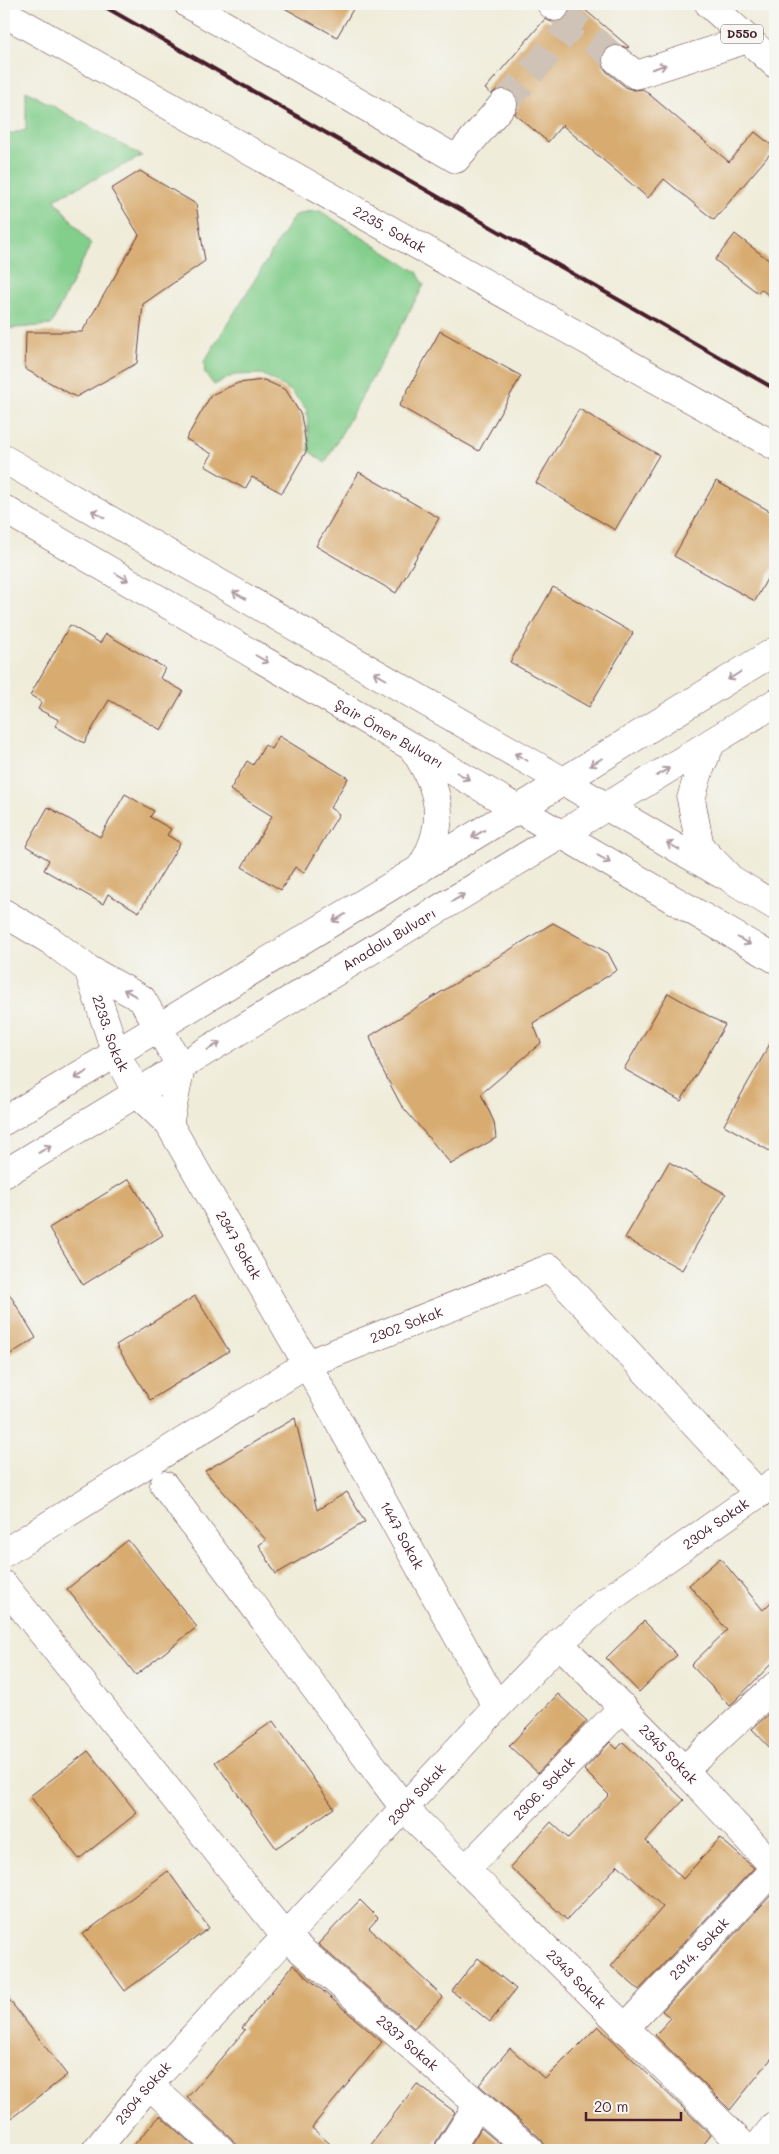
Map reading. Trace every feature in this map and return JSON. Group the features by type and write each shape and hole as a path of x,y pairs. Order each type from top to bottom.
{"main road":[{"path":"188,4 456,159 503,104"},
{"name":"D550","path":"709,4 775,64"},
{"name":"2235. Sokak","path":"4,13 775,446"},
{"path":"617,60 636,75 748,39"},
{"path":"4,459 775,906"},
{"name":"Şair Ömer Bulvarı","path":"4,509 520,808 775,959"},
{"path":"4,1122 563,782 775,650"},
{"name":"Anadolu Bulvarı","path":"4,1174 606,808 775,703"},
{"path":"712,742 700,768 691,799 700,847 731,879"},
{"path":"411,746 426,768 438,797 438,826 428,857 419,870"},
{"name":"2233. Sokak","path":"4,913 51,941 88,969 142,1000 181,1067"},
{"name":"2233. Sokak","path":"88,969 116,1054 137,1093 169,1124"},
{"path":"169,1124 181,1067"},
{"name":"2347 Sokak","path":"169,1124 307,1364"},
{"name":"2302 Sokak","path":"4,1553 307,1364 550,1268 767,1488"},
{"name":"1447 Sokak","path":"307,1364 497,1707"},
{"name":"2343 Sokak","path":"164,1485 404,1808 748,2150"},
{"name":"2304 Sokak","path":"96,2150 149,2085 285,1936 497,1707 559,1643 605,1602 767,1488"},
{"name":"2337 Sokak","path":"4,1586 285,1936 477,2106 530,2150"},
{"name":"2345 Sokak","path":"559,1643 684,1770 775,1868"},
{"path":"684,1770 775,1686"},
{"name":"2306. Sokak","path":"466,1870 623,1707"},
{"name":"2314. Sokak","path":"624,2028 775,1868"},
{"path":"149,2085 221,2150"},
{"path":"449,2150 477,2106"},
{"path":"755,2150 775,2125"}],"green space":[{"path":"26,91 142,156 54,199 91,244 51,325 4,329 4,135 26,130"},
{"path":"320,211 417,272 424,285 325,463 309,451 307,410 291,391 262,374 234,375 214,385 205,373 204,362 294,216 305,212"}],"building":[{"path":"277,4 356,4 337,37"},
{"path":"570,4 578,4 629,47 612,45 605,50 602,58 603,66 607,72 627,88 634,90 643,89 729,162 755,132 775,148 714,220 664,179 648,198 562,125 548,142 515,114 518,107 518,99 513,92 506,89 498,89 491,94 485,89 545,19 554,23 562,21 567,17"},
{"path":"140,171 196,204 205,261 143,304 137,363 76,397 25,369 26,332 82,332 139,235 111,189"},
{"path":"735,234 775,265 775,301 761,289 758,293 715,260"},
{"path":"440,331 521,376 479,451 399,406"},
{"path":"264,380 286,390 301,415 307,450 282,493 252,477 245,489 205,466 212,454 186,439 211,395 238,383"},
{"path":"579,409 659,455 615,530 536,483"},
{"path":"359,472 439,518 396,593 316,546"},
{"path":"716,481 775,514 775,564 755,601 674,556"},
{"path":"553,587 633,633 589,707 510,662"},
{"path":"70,625 100,643 106,634 165,668 160,678 183,691 161,730 109,700 84,743 55,726 59,720 38,709 42,702 30,695"},
{"path":"279,736 348,778 330,808 339,814 304,873 295,867 281,890 242,867 272,816 230,790 247,761 253,765 265,745 271,749"},
{"path":"125,794 154,811 150,817 171,829 167,835 180,843 139,912 108,894 103,904 44,870 49,860 26,846 48,807 100,837"},
{"path":"553,923 608,953 617,970 533,1023 541,1043 481,1094 494,1122 496,1138 451,1164 401,1105 380,1065 370,1036"},
{"path":"668,993 725,1025 681,1101 624,1069"},
{"path":"775,1035 775,1154 724,1125"},
{"path":"669,1162 726,1194 682,1270 625,1238"},
{"path":"129,1179 163,1235 83,1285 49,1228"},
{"path":"4,1285 36,1338 4,1358"},
{"path":"195,1296 229,1351 150,1400 116,1345"},
{"path":"295,1418 317,1510 347,1492 365,1522 276,1574 259,1545 266,1540 205,1471"},
{"path":"128,1540 197,1627 136,1675 67,1589"},
{"path":"720,1558 763,1610 775,1598 775,1660 730,1706 691,1665 727,1630 689,1585"},
{"path":"644,1621 677,1655 639,1692 606,1658"},
{"path":"558,1694 587,1721 538,1773 509,1746"},
{"path":"775,1708 775,1753 752,1729"},
{"path":"273,1721 334,1808 276,1848 215,1762"},
{"path":"610,1742 617,1749 623,1742 684,1800 646,1841 683,1879 720,1838 754,1868 639,1990 611,1966 663,1907 618,1865 567,1920 510,1867 551,1822 568,1838 609,1795 584,1770"},
{"path":"88,1751 137,1813 79,1859 30,1796"},
{"path":"168,1871 209,1928 125,1991 83,1934"},
{"path":"775,1891 775,2054 730,2110 655,2035 671,2018 662,2011"},
{"path":"360,1900 378,1918 369,1928 443,1997 414,2028 318,1944"},
{"path":"478,1958 516,1989 490,2022 452,1991"},
{"path":"293,1965 382,2042 312,2128 337,2150 236,2150 236,2145 231,2138 187,2098 245,2030 242,2028"},
{"path":"4,1993 67,2075 4,2124"},
{"path":"598,2026 711,2135 699,2150 545,2150 545,2145 540,2138 479,2085 510,2048 545,2079"},
{"path":"417,2084 455,2112 436,2142 434,2150 367,2150"},
{"path":"160,2116 166,2121 198,2150 129,2150"},
{"path":"481,2128 507,2150 467,2150"}],"tunnel":[{"path":"560,12 617,60"},
{"path":"503,104 574,23"}],"railway":[{"path":"100,4 775,389"}]}
